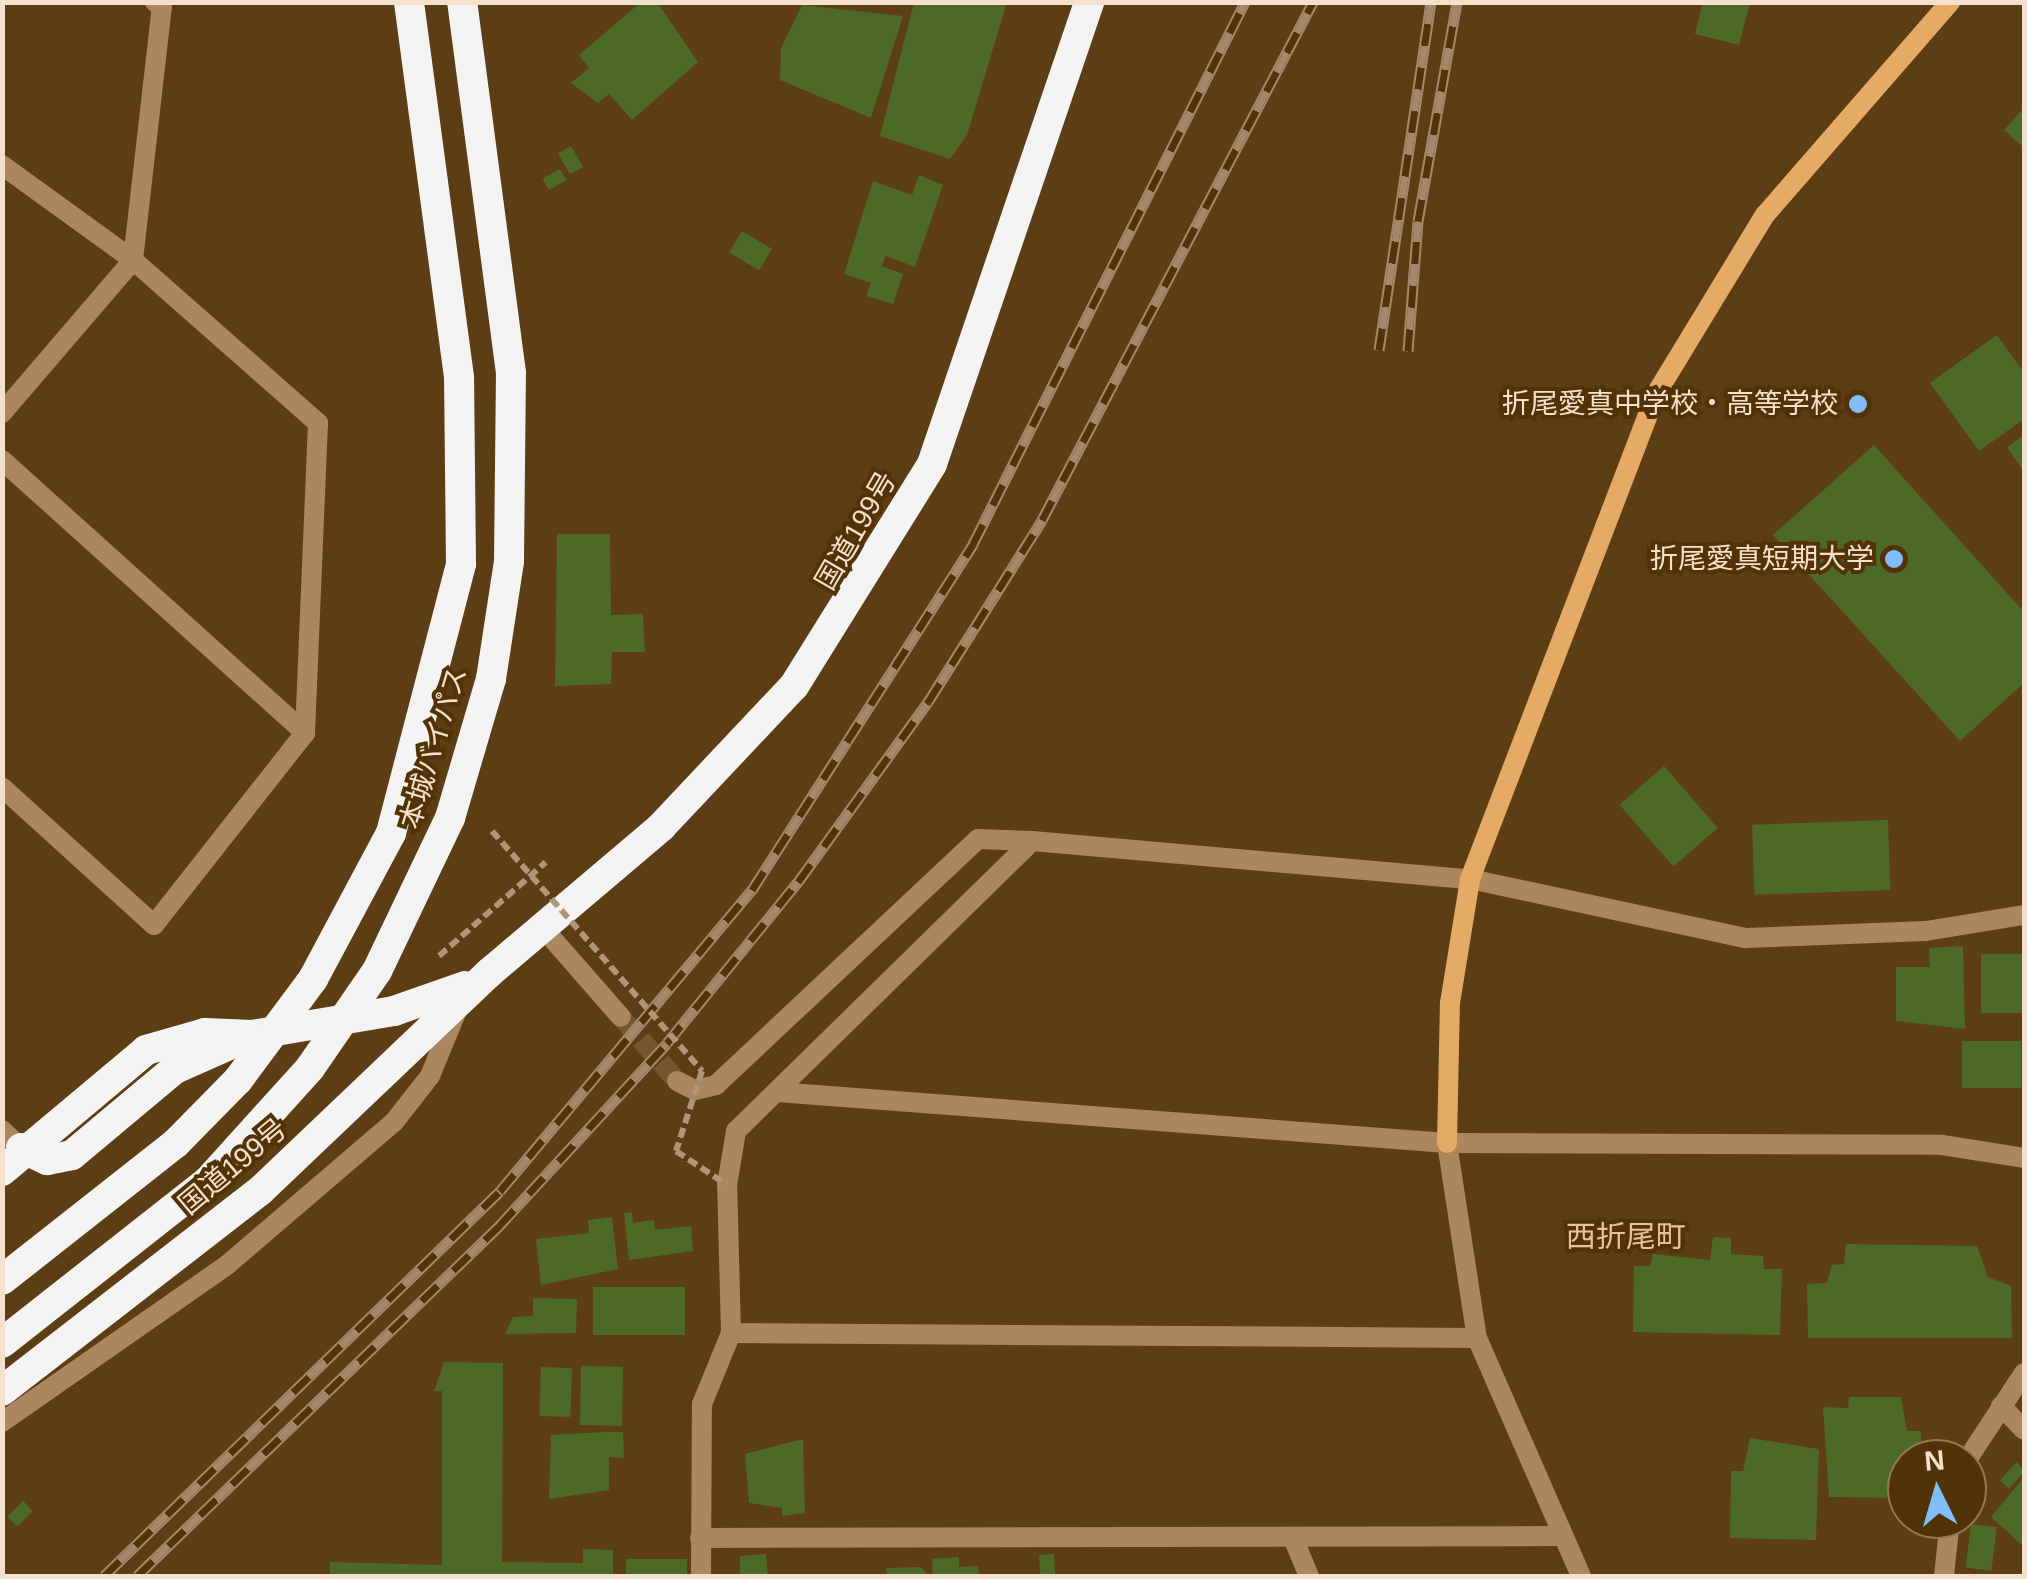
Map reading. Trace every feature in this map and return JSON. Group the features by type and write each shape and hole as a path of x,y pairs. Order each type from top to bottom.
{"highway":[{"name":"本城バイパス","path":"2,1280 176,1143 238,1080 313,979 390,833 461,564 459,376 410,2"},
{"name":"本城バイパス","path":"2,1344 208,1181 310,1068 377,971 450,818 491,679 509,561 511,373 462,2"},
{"name":"国道199号","path":"2,1391 260,1191 489,973 732,758 794,686 893,536 932,464 1089,2"},
{"name":"国道199号","path":"9,1150 146,1050 205,1033 252,1035 394,1011 489,973"},
{"path":"9,1150 47,1160 72,1156 175,1069 252,1035"}],"street":[{"path":"2,413 133,260 155,2"},
{"path":"1581,1576 1558,1536 1478,1338 1446,1143 1450,1003 1470,880 1656,394 1688,334 1765,215 1950,2"},
{"path":"2,166 133,260 318,424 305,733 154,925 2,786"},
{"path":"2,460 305,733"},
{"path":"677,1080 695,1090 716,1085 978,839 1470,880 1746,938 1926,931 2024,915"},
{"path":"702,1576 702,1404 731,1333 727,1184 736,1130 1032,841"},
{"path":"543,928 621,1017"},
{"path":"2,1422 227,1265 394,1122 430,1076 461,1002"},
{"path":"777,1092 1446,1143 1942,1145 2024,1158"},
{"path":"731,1333 1478,1338"},
{"path":"1980,1439 2024,1373"},
{"path":"2001,1406 2024,1430"},
{"path":"700,1538 1558,1536"},
{"path":"1293,1538 1309,1576"},
{"path":"1944,1576 1948,1539"}],"path":[{"path":"492,831 702,1071 676,1151 727,1184"},
{"path":"439,956 546,862"}],"building":[{"path":"641,2 657,2 698,62 632,120 609,94 598,103 571,83 589,68 579,55"},
{"path":"914,2 1007,2 967,135 950,159 880,136"},
{"path":"1703,2 1750,2 1739,45 1695,34"},
{"path":"802,5 903,16 871,118 780,80 781,48"},
{"path":"2024,108 2024,148 2004,130"},
{"path":"571,146 583,167 570,174 558,154"},
{"path":"560,169 566,180 549,190 543,179"},
{"path":"919,175 943,185 915,267 886,256 881,266 903,274 893,304 866,296 871,283 844,274 873,181 912,195"},
{"path":"742,231 772,249 759,270 729,252"},
{"path":"1997,335 2024,373 2024,419 1979,451 1930,383"},
{"path":"2024,435 2024,468 2022,469 2007,447"},
{"path":"1874,445 2024,612 2024,683 1960,741 1773,535"},
{"path":"557,534 610,534 611,615 643,614 645,652 612,652 611,684 555,686"},
{"path":"1664,766 1718,828 1673,867 1619,805"},
{"path":"1888,820 1890,890 1755,895 1752,825"},
{"path":"1963,946 1965,1029 1896,1021 1896,967 1930,967 1929,948"},
{"path":"1981,954 2024,954 2024,1013 1981,1013"},
{"path":"1962,1041 2021,1041 2021,1088 1962,1088"},
{"path":"632,1212 633,1223 654,1220 655,1230 691,1226 693,1251 629,1260 624,1213"},
{"path":"612,1217 618,1269 541,1285 536,1239 589,1233 588,1220"},
{"path":"1713,1237 1731,1238 1731,1254 1763,1256 1764,1269 1782,1269 1780,1335 1633,1332 1634,1266 1650,1266 1653,1254 1710,1260"},
{"path":"1846,1244 1977,1246 1988,1277 2011,1286 2012,1338 1808,1338 1807,1284 1827,1283 1832,1265 1844,1264"},
{"path":"593,1287 685,1287 685,1335 593,1335"},
{"path":"533,1298 577,1299 576,1333 505,1334 513,1317 533,1316"},
{"path":"444,1362 503,1363 502,1562 583,1563 583,1549 613,1550 613,1576 330,1576 330,1562 442,1565 442,1391 434,1391"},
{"path":"581,1366 623,1367 622,1426 580,1425"},
{"path":"541,1367 572,1368 570,1417 539,1416"},
{"path":"1849,1397 1901,1397 1907,1431 1921,1431 1921,1439 1887,1439 1887,1498 1829,1497 1823,1407 1848,1408"},
{"path":"623,1432 624,1458 609,1457 609,1490 549,1499 551,1435"},
{"path":"1750,1438 1819,1449 1816,1540 1730,1538 1731,1471 1743,1471"},
{"path":"803,1439 805,1513 782,1516 782,1508 749,1503 745,1454"},
{"path":"2017,1462 2024,1472 2009,1489 2000,1480"},
{"path":"2024,1477 2024,1547 1991,1517"},
{"path":"23,1501 33,1511 17,1526 7,1517"},
{"path":"1987,1526 1997,1527 1991,1571 1966,1568 1969,1539 1987,1539"},
{"path":"766,1554 768,1576 740,1576 740,1556"},
{"path":"1054,1554 1055,1576 1040,1576 1039,1555"},
{"path":"959,1557 959,1567 978,1566 979,1576 933,1576 932,1559"},
{"path":"626,1559 687,1559 687,1576 626,1576"},
{"path":"921,1567 929,1576 887,1576 886,1568"}],"tunnel":[{"path":"621,1017 677,1081"}],"railway":[{"path":"104,1576 500,1191 752,890 973,544 1245,2"},
{"path":"137,1576 499,1226 667,1043 798,882 928,702 1042,520 1313,2"},
{"path":"1379,350 1431,2"},
{"path":"1408,351 1418,221 1457,2"}],"place":[{"name":"折尾愛真中学校・高等学校","path":"1858,404"},
{"name":"折尾愛真短期大学","path":"1894,559"}],"district":[{"name":"西折尾町","path":"1626,1237"}]}
